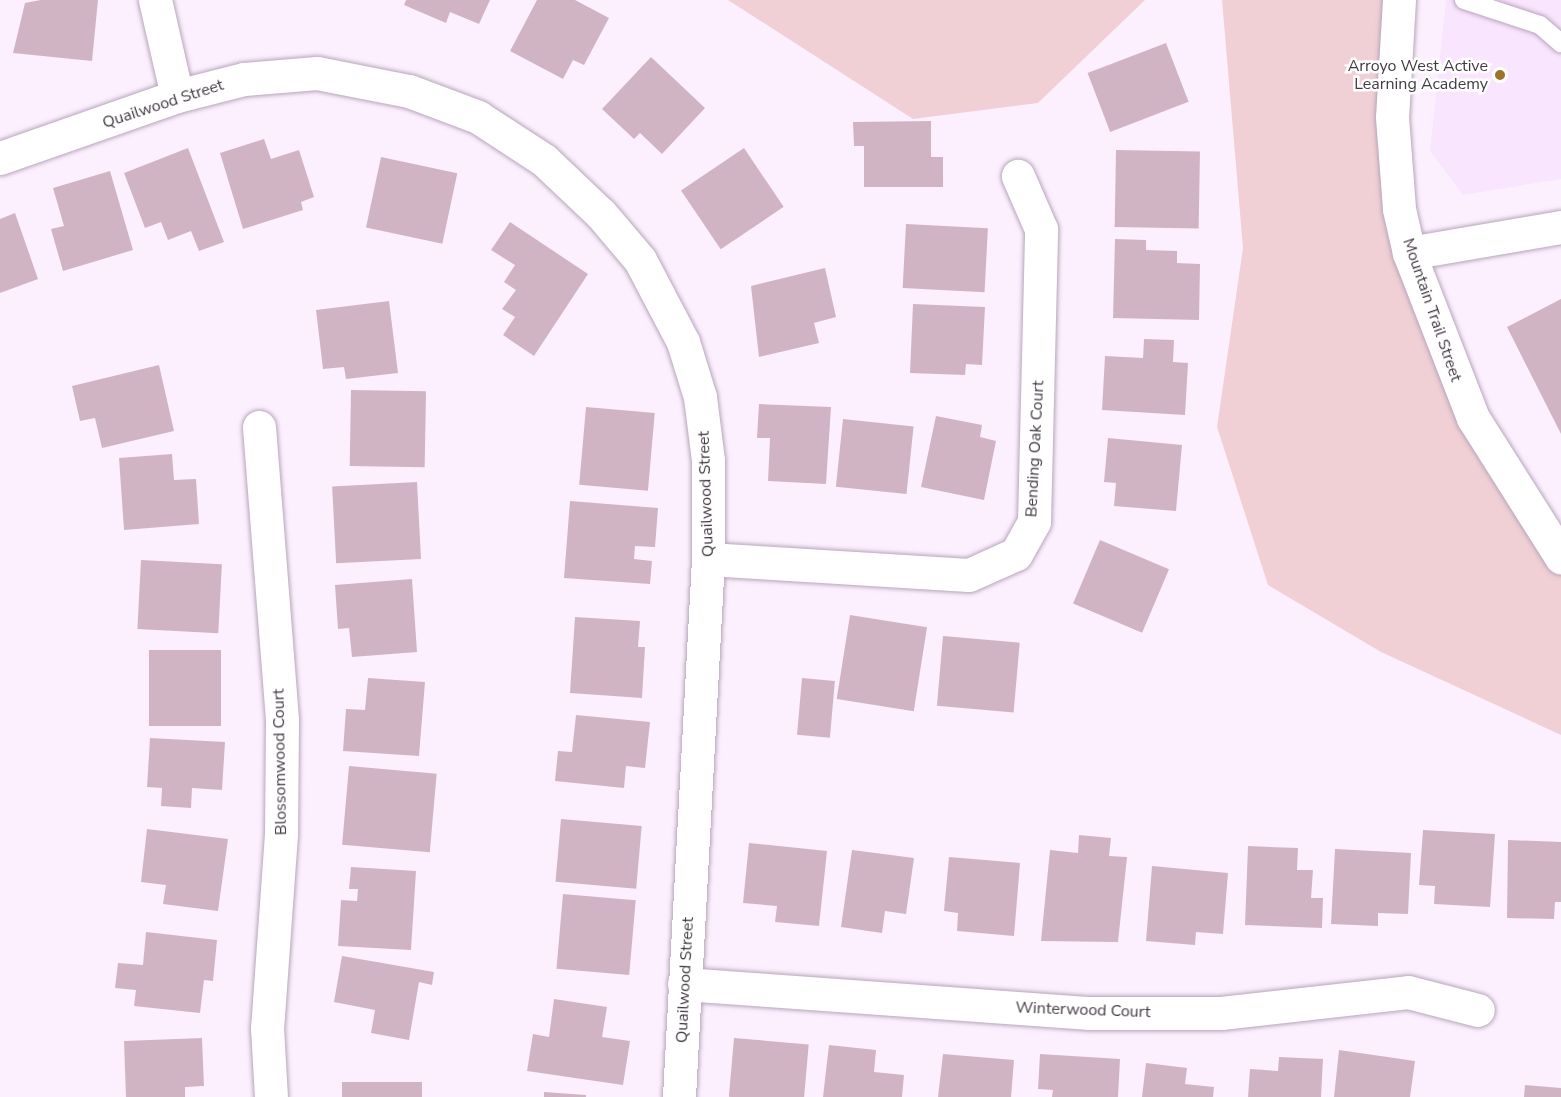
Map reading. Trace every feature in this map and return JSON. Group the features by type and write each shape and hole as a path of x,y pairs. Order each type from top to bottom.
{"street":[{"path":"155,0 177,96"},
{"name":"Mountain Trail Street","path":"1399,0 1392,117 1399,209 1474,388 1561,527"},
{"name":"Mountain Trail Street","path":"1422,0 1411,108 1418,251 1473,418 1500,469 1561,557"},
{"name":"Quailwood Street","path":"0,158 177,96 244,79 317,73 409,91 478,117 544,160 602,213 640,260 683,342 700,397 708,460 708,559 679,1097"},
{"name":"Bending Oak Court","path":"708,559 969,575 1016,554 1034,522 1041,241 1040,219 1018,176"},
{"path":"1418,251 1561,226"},
{"name":"Blossomwood Court","path":"259,427 282,721 281,834 267,1028 271,1097"},
{"name":"Winterwood Court","path":"684,984 1102,1013 1221,1013 1408,992 1478,1010"}],"lane":[{"path":"1464,0 1540,25 1561,43"}],"shaded area":[{"path":"728,0 1145,0 1038,103 913,119"},
{"path":"1222,0 1399,0 1392,117 1441,345 1561,557 1561,735 1381,652 1268,585 1217,427 1243,248"},
{"name":"Arroyo West Active Learning Academy","path":"1446,0 1561,0 1561,179 1463,195 1430,151"}],"building":[{"path":"41,0 98,0 92,61 13,53 25,3"},
{"path":"406,0 490,0 479,24 450,12 446,23 404,5"},
{"path":"537,0 575,0 609,18 584,65 573,60 563,79 510,51"},
{"path":"1166,43 1189,102 1110,132 1088,73"},
{"path":"651,57 705,108 662,154 640,133 634,139 602,109"},
{"path":"931,121 931,157 943,157 943,187 864,187 864,146 854,146 853,122"},
{"path":"264,139 271,159 299,150 314,197 301,202 303,210 243,229 220,153"},
{"path":"188,148 224,242 199,251 191,231 168,240 161,222 145,228 124,173"},
{"path":"744,148 784,207 721,249 681,190"},
{"path":"1116,150 1200,151 1199,228 1115,227"},
{"path":"381,157 457,173 442,244 366,227"},
{"path":"110,171 133,250 63,271 51,229 64,226 53,188"},
{"path":"15,213 38,279 0,293 0,219"},
{"path":"510,222 588,274 534,356 503,335 515,317 502,309 516,290 504,282 515,265 491,250"},
{"path":"906,224 988,228 985,292 903,288"},
{"path":"1115,239 1146,240 1146,250 1177,251 1177,263 1200,264 1199,320 1113,318"},
{"path":"825,268 836,317 814,323 819,343 759,357 751,286"},
{"path":"1561,299 1561,434 1507,327"},
{"path":"389,301 398,373 346,379 344,367 323,369 316,310"},
{"path":"913,304 985,307 982,365 966,364 965,375 910,373"},
{"path":"1144,339 1174,340 1173,362 1188,363 1185,415 1102,410 1105,356 1143,358"},
{"path":"159,365 174,431 102,448 95,418 80,421 72,386"},
{"path":"351,390 426,391 425,467 350,466"},
{"path":"759,404 831,407 826,484 768,481 770,438 757,438"},
{"path":"586,407 655,413 648,491 579,485"},
{"path":"936,416 982,425 980,437 996,441 984,500 921,487"},
{"path":"843,419 914,426 907,494 836,487"},
{"path":"1108,438 1182,445 1176,511 1114,506 1116,483 1104,482"},
{"path":"172,454 174,480 196,479 199,524 124,530 119,458"},
{"path":"417,482 421,559 336,563 332,486"},
{"path":"570,501 658,508 655,547 635,546 634,559 652,561 650,584 564,578"},
{"path":"1100,540 1169,569 1142,633 1073,604"},
{"path":"141,560 222,564 218,633 137,629"},
{"path":"412,579 417,652 352,657 349,628 338,629 335,585"},
{"path":"850,615 927,627 914,711 837,699"},
{"path":"575,617 640,621 638,647 645,647 642,698 570,693"},
{"path":"943,636 1020,643 1014,712 937,706"},
{"path":"149,650 221,650 221,726 149,726"},
{"path":"368,678 425,682 419,756 343,751 346,709 365,710"},
{"path":"802,678 835,681 830,738 797,735"},
{"path":"576,715 650,722 645,768 626,766 624,788 555,781 558,751 572,752"},
{"path":"150,738 225,742 222,790 192,788 191,808 161,806 162,788 147,787"},
{"path":"349,766 437,774 430,852 342,845"},
{"path":"561,819 642,826 636,889 556,882"},
{"path":"147,829 228,839 218,911 163,904 166,885 141,882"},
{"path":"1423,830 1495,834 1490,907 1434,904 1435,886 1419,885"},
{"path":"1079,835 1111,838 1109,856 1127,857 1118,942 1041,941 1050,850 1078,853"},
{"path":"1508,840 1561,842 1561,902 1555,902 1554,919 1507,918"},
{"path":"749,843 827,851 819,926 775,922 777,906 743,903"},
{"path":"1248,846 1298,848 1297,870 1313,870 1311,898 1323,898 1322,928 1245,925"},
{"path":"1335,849 1411,853 1408,914 1378,913 1378,926 1331,924"},
{"path":"852,850 914,858 906,914 885,911 882,933 841,927"},
{"path":"949,857 1020,863 1014,936 957,931 958,913 944,911"},
{"path":"1152,866 1228,873 1223,934 1196,932 1195,945 1146,941"},
{"path":"351,867 416,871 411,950 338,946 341,900 357,901 358,889 349,889"},
{"path":"563,894 636,900 629,975 556,969"},
{"path":"146,932 217,940 213,981 204,980 200,1013 134,1006 136,990 115,988 118,963 143,965"},
{"path":"342,956 434,972 432,985 419,982 409,1040 371,1033 375,1010 334,1002"},
{"path":"554,999 607,1007 602,1037 630,1041 623,1085 527,1071 533,1034 549,1037"},
{"path":"202,1038 204,1086 185,1087 185,1097 126,1097 124,1041"},
{"path":"734,1038 809,1045 804,1097 729,1097"},
{"path":"829,1045 876,1050 874,1072 904,1075 902,1097 823,1097"},
{"path":"1339,1050 1415,1061 1410,1097 1334,1097"},
{"path":"943,1054 1014,1060 1011,1097 938,1097"},
{"path":"1040,1054 1120,1059 1118,1097 1052,1097 1053,1090 1038,1089"},
{"path":"1279,1057 1323,1059 1321,1097 1248,1097 1250,1069 1278,1071"},
{"path":"1146,1063 1187,1068 1185,1084 1214,1087 1213,1097 1142,1097"},
{"path":"342,1082 422,1082 422,1097 342,1097"},
{"path":"1525,1085 1561,1088 1561,1097 1524,1097"},
{"path":"544,1092 586,1095 586,1097 544,1097"}],"place":[{"name":"Arroyo West Active Learning Academy","path":"1500,75"}]}
